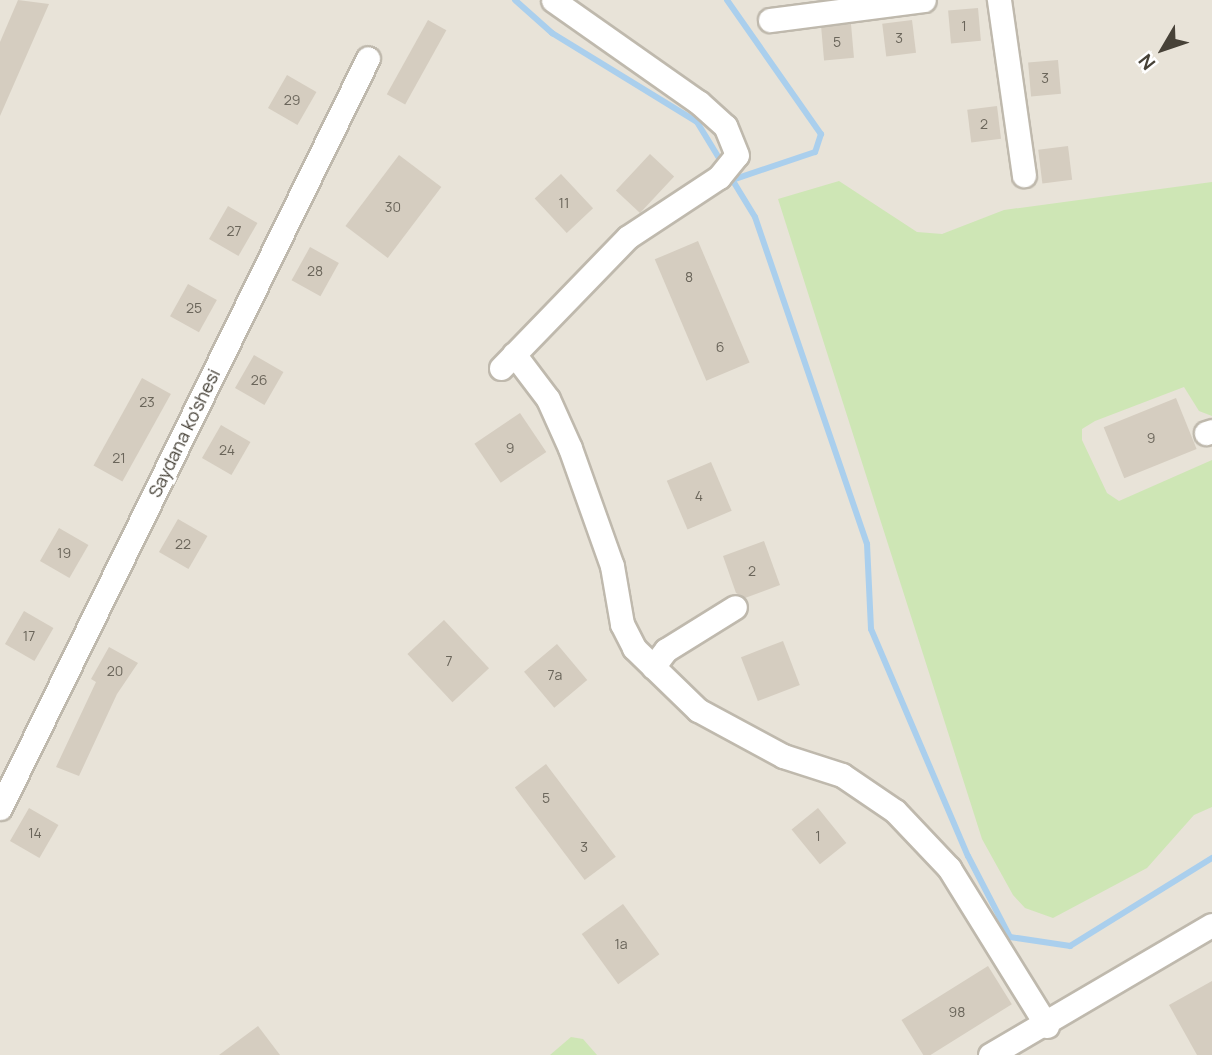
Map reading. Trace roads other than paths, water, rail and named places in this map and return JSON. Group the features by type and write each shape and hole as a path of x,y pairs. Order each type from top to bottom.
{"street":[{"path":"553,0 698,102 725,126 737,155 719,177 628,237 508,361 548,399 565,436 612,566 622,624 634,648 698,710 783,756 842,775 895,811 949,868 1047,1026"},
{"path":"770,20 924,0"},
{"path":"999,0 1024,175"},
{"name":"Saydana ko'shesi","path":"0,808 368,58"},
{"path":"653,667 666,650 735,607"},
{"path":"990,1055 1047,1026 1212,925"}],"waterway":[{"path":"515,0 552,33 697,122 755,217 867,544 871,629 968,856 1010,937 1070,946 1212,858"},
{"path":"727,0 821,134 815,152 732,180"}]}
